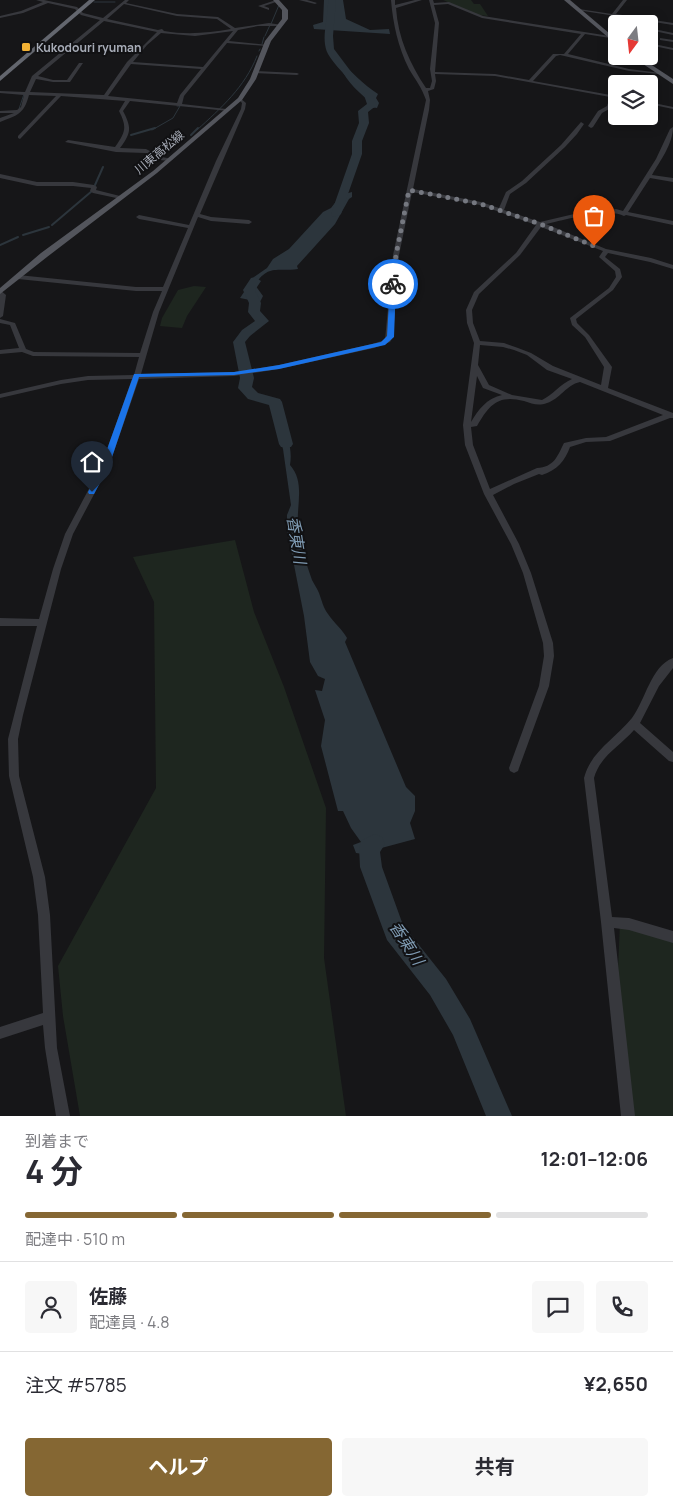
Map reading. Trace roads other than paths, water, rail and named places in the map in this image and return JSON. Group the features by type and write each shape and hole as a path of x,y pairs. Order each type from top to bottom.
{"highway":[{"path":"0,79 77,10 85,0"},
{"path":"0,72 92,0"}],"main road":[{"path":"276,0 285,10 286,14 280,26"},
{"path":"567,0 608,33"},
{"name":"川東高松線","path":"0,292 170,159 240,99 250,85 266,45 280,26"},
{"path":"648,65 673,82"}],"street":[{"path":"38,0 50,1 104,19 162,30 196,34 256,24 280,26"},
{"path":"268,9 260,6 276,0"},
{"path":"301,0 315,3"},
{"path":"0,396 61,382 137,375 218,375 279,367 383,344 390,337 394,274 428,100 425,90 413,74 404,56 393,0"},
{"path":"394,7 420,0"},
{"path":"614,14 625,0"},
{"path":"0,17 22,12 50,1"},
{"path":"0,120 19,111 23,107 27,93 36,77 34,76 39,71 43,70 125,2 176,15 218,18 236,28"},
{"path":"425,90 432,89 437,23 431,2 448,3 482,17 608,38"},
{"path":"579,10 673,24"},
{"path":"179,105 182,96 236,28"},
{"path":"106,96 129,63 162,30"},
{"path":"658,31 671,33"},
{"path":"565,55 584,33"},
{"path":"658,44 671,33"},
{"path":"662,39 673,41"},
{"path":"226,42 266,45"},
{"path":"658,46 673,49"},
{"path":"530,81 555,55 565,55 629,70 673,76"},
{"path":"129,63 204,68"},
{"path":"36,77 68,81 81,64"},
{"path":"256,72 297,74"},
{"path":"433,73 495,75 608,96"},
{"path":"0,92 106,96 226,110"},
{"path":"20,137 60,95"},
{"path":"63,1116 51,1048 48,951 44,915 39,878 14,776 13,739 42,623 69,534 105,466 137,375 156,312 243,108 244,103 240,99"},
{"path":"116,150 128,132 127,121 122,111 128,100"},
{"path":"658,105 673,108"},
{"path":"591,126 600,112 608,108"},
{"path":"0,112 19,111"},
{"path":"501,211 508,194 563,146 575,133 580,124"},
{"path":"624,214 659,159 673,128"},
{"path":"68,142 116,150 146,151 160,158 170,159"},
{"path":"0,176 37,184 84,185 94,187 93,191 121,197"},
{"path":"648,176 673,180"},
{"path":"409,190 466,200 540,224 606,251 651,260 673,267"},
{"path":"514,768 544,686 549,656 548,643 527,573 515,544 488,494 470,445 467,425 477,343 470,323 469,310 476,294 518,254 540,224 594,212 616,211 673,223"},
{"path":"197,215 212,219 248,222"},
{"path":"139,217 192,227"},
{"path":"604,388 608,367 587,336 574,324 572,318 611,289 619,277 618,270 602,257 606,251"},
{"path":"18,277 136,289 166,289"},
{"path":"0,292 3,295 0,316"},
{"path":"0,321 13,324 24,350"},
{"path":"477,343 504,345 516,349 529,354 550,368 672,415"},
{"path":"0,352 24,350 41,356 143,355"},
{"path":"474,365 486,386 509,396 540,403 546,402 572,380 580,380"},
{"path":"467,425 474,424 486,404 509,396"},
{"path":"488,494 511,482 558,464 567,445 586,440 607,440 672,415"},
{"path":"0,622 42,623"},
{"path":"628,1116 589,778 590,770 595,761 633,723 660,672 673,662"},
{"path":"633,723 673,758"},
{"path":"607,922 630,924 673,937"},
{"path":"0,1033 49,1016"}],"water":[{"path":"324,0 343,0 346,19 370,30 389,29 390,34 314,29 313,25 323,22"},
{"path":"338,60 378,94 376,98 379,103 377,108 361,111 369,105 369,101 346,78"},
{"path":"352,192 352,197 335,224 297,266 298,269 274,270 264,274 255,285 263,296 260,302 240,298 254,277 267,268 273,259 289,249 323,212 331,208 341,195"},
{"path":"286,421 291,453 290,465 298,480 299,532 312,580 326,611 347,638 345,642 406,787 415,796 415,811 410,823 415,839 374,850 370,862 363,854 356,853 353,845 361,842 351,828 343,811 338,811 321,746 325,720 315,690 322,691 325,679 318,676 310,662 304,616 287,529 287,515 291,505 283,449 277,432 278,425"}],"waterway":[{"name":"香東川","path":"332,0 329,36 330,49 351,77"},
{"path":"94,2 115,2"},
{"path":"271,24 279,5"},
{"path":"265,36 270,25"},
{"path":"262,44 264,37"},
{"path":"197,130 239,87 246,78 257,56"},
{"path":"19,109 24,94"},
{"name":"香東川","path":"336,214 357,154 357,141 364,123 363,111 372,105 368,95"},
{"path":"152,130 173,118 180,106 177,106"},
{"path":"131,135 155,128"},
{"path":"191,135 198,128"},
{"path":"95,185 103,167"},
{"path":"52,225 92,191"},
{"path":"23,235 49,227"},
{"path":"0,245 18,237"},
{"name":"香東川","path":"255,281 249,290 255,303 254,312 263,321 246,333 239,342 247,378 245,388 253,396 275,402 286,444"},
{"name":"香東川","path":"375,844 369,847 371,867 395,932 438,987 462,1027 499,1116"}],"place":[{"name":"Kukodouri ryuman","path":"26,47"}]}
